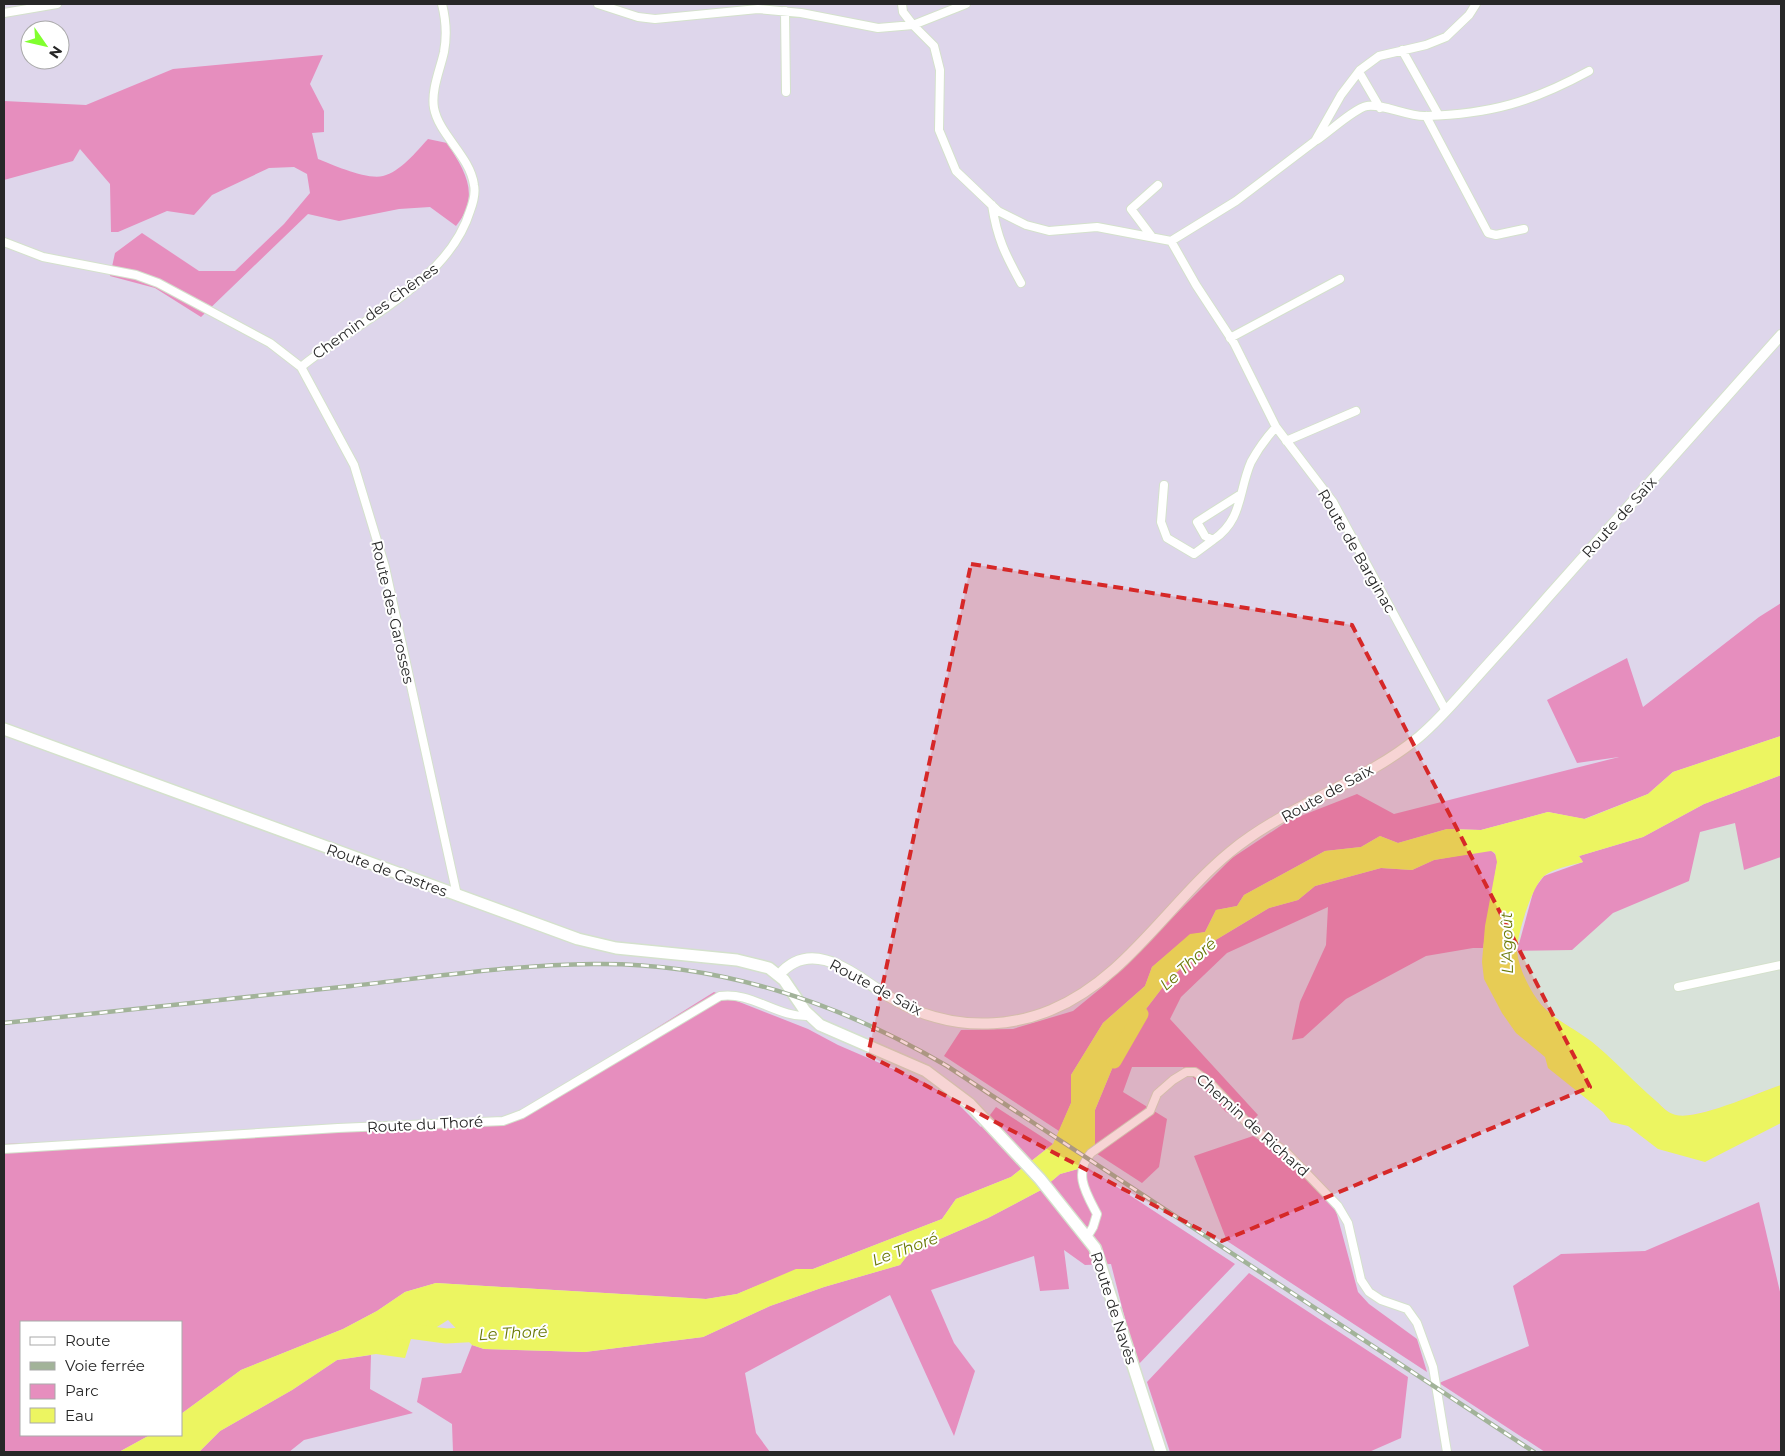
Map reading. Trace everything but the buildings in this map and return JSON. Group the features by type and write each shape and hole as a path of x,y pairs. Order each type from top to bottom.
{"main road":[{"name":"Route de Castres","path":"4,729 457,896 596,944 737,960 769,968 779,975"},
{"name":"Route de Navès","path":"779,975 809,1016 831,1031 903,1060 942,1082 970,1104 1015,1150 1060,1203 1095,1248 1161,1452"}],"street":[{"path":"4,13 57,4"},
{"name":"Chemin des Chênes","path":"301,366 433,271 455,246 467,223 474,196 474,185 462,156 440,122 434,108 435,90 446,37 442,4"},
{"path":"598,4 632,15 655,19 758,9 785,11 878,28 913,25 966,4"},
{"path":"902,4 903,12 934,46 940,70 940,130 956,171 992,205 1026,225 1049,231 1096,227 1170,241 1236,201 1335,128 1352,113 1367,106 1426,116 1438,114 1465,115 1507,107 1540,96 1589,71"},
{"path":"1315,141 1342,95 1359,72 1379,56 1446,37 1469,15 1476,4"},
{"path":"785,11 786,92"},
{"path":"1402,50 1438,114"},
{"path":"1359,72 1380,108"},
{"path":"1426,116 1488,233 1496,235 1524,229"},
{"path":"1152,237 1131,209 1158,185"},
{"path":"992,205 996,232 1004,254 1021,282"},
{"name":"Route de Barginac","path":"1170,241 1230,338 1276,427 1332,502 1446,711"},
{"name":"Route des Garosses","path":"4,242 43,257 136,275 158,283 270,344 301,366 354,465 385,567 457,896"},
{"path":"1230,338 1340,279"},
{"name":"Route de Saïx","path":"779,975 783,970 802,960 828,961 853,973 899,1003 921,1012 948,1020 982,1024 1017,1020 1052,1010 1079,995 1107,975 1208,872 1246,839 1400,752 1421,735 1446,711 1781,336"},
{"path":"1286,441 1356,411"},
{"path":"1164,485 1161,522 1167,538 1194,554 1226,531 1234,520 1251,463 1263,441 1276,427"},
{"path":"1213,540 1205,536 1197,522 1241,494"},
{"path":"1678,987 1781,965"},
{"name":"Route du Thoré","path":"4,1149 338,1128 503,1121 522,1114 720,996 736,996 784,1014 809,1016"},
{"name":"Chemin de Richard","path":"1087,1237 1093,1227 1097,1214 1083,1186 1082,1173 1085,1160 1091,1153 1150,1110 1158,1094 1173,1080 1186,1072 1195,1072 1208,1081 1252,1128 1286,1152 1338,1206 1348,1223 1361,1280 1365,1287 1375,1296 1407,1309 1417,1322 1433,1367 1447,1452"}],"highlighted area":[{"path":"971,564 1352,625 1590,1087 1222,1241 868,1055"}],"shaded area":[{"path":"1781,802 1781,1085 1749,1095 1730,1105 1682,1116 1672,1114 1630,1079 1598,1046 1551,1013 1538,1000 1526,981 1517,951 1519,936 1572,865 1735,823"}],"green space":[{"path":"323,55 310,84 324,111 324,132 312,133 318,159 359,174 376,177 389,174 402,166 428,139 447,143 460,163 468,183 468,204 464,215 456,226 430,207 399,209 339,221 308,214 201,317 155,288 110,276 115,253 142,233 199,271 235,271 284,224 310,193 307,174 294,167 269,168 212,195 194,215 167,211 118,232 111,232 110,184 80,149 73,161 4,180 4,101 86,105 173,69"},
{"path":"1781,603 1781,736 1673,772 1648,794 1584,819 1548,812 1481,830 1447,829 1398,843 1380,836 1361,847 1325,851 1244,895 1237,906 1216,910 1205,932 1190,935 1152,967 1145,986 1103,1023 1071,1075 1071,1103 1059,1131 944,1056 961,1030 1013,1029 1073,1011 1106,984 1232,858 1288,821 1357,794 1394,814 1619,757 1577,763 1547,700 1627,658 1643,707 1759,617"},
{"path":"1781,775 1781,857 1744,870 1735,823 1700,832 1689,881 1613,913 1572,950 1517,951 1534,889 1544,876 1583,862 1579,856 1643,837 1704,804"},
{"path":"1491,850 1498,857 1483,948 1426,956 1346,999 1303,1038 1292,1040 1300,1002 1326,945 1328,907 1227,953 1181,997 1170,1019 1258,1115 1250,1123 1226,1112 1183,1067 1132,1067 1123,1092 1167,1119 1159,1167 1142,1183 1091,1150 1095,1144 1095,1110 1126,1035 1169,979 1209,944 1269,908 1298,900 1315,886 1381,868 1412,870 1434,860"},
{"path":"714,992 808,1029 838,1045 926,1083 956,1102 981,1127 996,1107 1053,1144 1011,1177 956,1199 942,1219 813,1269 796,1270 737,1294 706,1299 436,1283 405,1292 377,1311 343,1329 241,1370 182,1413 182,1321 20,1321 20,1436 148,1436 119,1452 4,1452 4,1144 493,1121 517,1115"},
{"path":"1253,1136 1285,1157 1336,1211 1358,1292 1369,1304 1417,1339 1427,1372 1227,1241 1194,1156"},
{"path":"1082,1164 1235,1264 1137,1366 1111,1264 1085,1265 1064,1250 1069,1289 1040,1291 1034,1256 931,1290 954,1343 975,1371 954,1436 890,1295 745,1373 756,1433 770,1452 453,1452 452,1424 417,1402 422,1378 461,1373 472,1345 484,1349 585,1352 703,1337 770,1306 824,1287 900,1265 910,1252 988,1218 1041,1190 1060,1174 1078,1169"},
{"path":"1759,1202 1781,1296 1781,1452 1545,1452 1439,1383 1529,1346 1513,1286 1561,1254 1645,1251"},
{"path":"1249,1273 1408,1377 1401,1438 1369,1452 1170,1452 1147,1382"},
{"path":"371,1355 370,1389 413,1413 304,1440 289,1452 199,1452 220,1431 292,1390 337,1360"}],"water":[{"name":"L'Agoût","path":"1781,736 1781,775 1704,804 1643,837 1579,856 1583,862 1557,869 1544,876 1539,881 1530,900 1522,923 1517,950 1524,976 1543,1006 1557,1019 1582,1034 1597,1046 1670,1113 1682,1116 1710,1111 1781,1085 1781,1123 1705,1162 1658,1149 1628,1126 1611,1122 1603,1112 1548,1068 1545,1057 1516,1033 1502,1013 1484,979 1482,962 1485,926 1497,862 1495,853 1491,851 1434,860 1412,870 1381,868 1315,886 1298,900 1269,908 1209,944 1169,979 1126,1035 1095,1110 1095,1144 1078,1169 1060,1174 1041,1190 988,1218 910,1252 900,1265 824,1287 770,1306 703,1337 585,1352 484,1349 472,1345 448,1320 429,1332 415,1326 405,1358 376,1354 337,1360 292,1390 220,1431 199,1452 119,1452 148,1436 182,1436 182,1413 241,1370 343,1329 377,1311 405,1292 436,1283 706,1299 737,1294 796,1269 813,1269 942,1219 956,1199 1011,1177 1053,1144 1071,1103 1071,1075 1103,1023 1145,986 1152,967 1190,934 1205,932 1216,910 1237,906 1244,895 1325,851 1361,847 1380,836 1398,843 1447,829 1481,830 1548,812 1585,819 1648,794 1673,772"}],"waterway":[{"name":"Le Thoré","path":"1114,1061 1141,1014"},
{"name":"Le Thoré","path":"393,1334 409,1331 446,1336 482,1334"}],"railway":[{"path":"4,1023 472,972 563,965 640,965 686,970 732,979 777,991 864,1023 906,1043 947,1066 1534,1452"}]}
